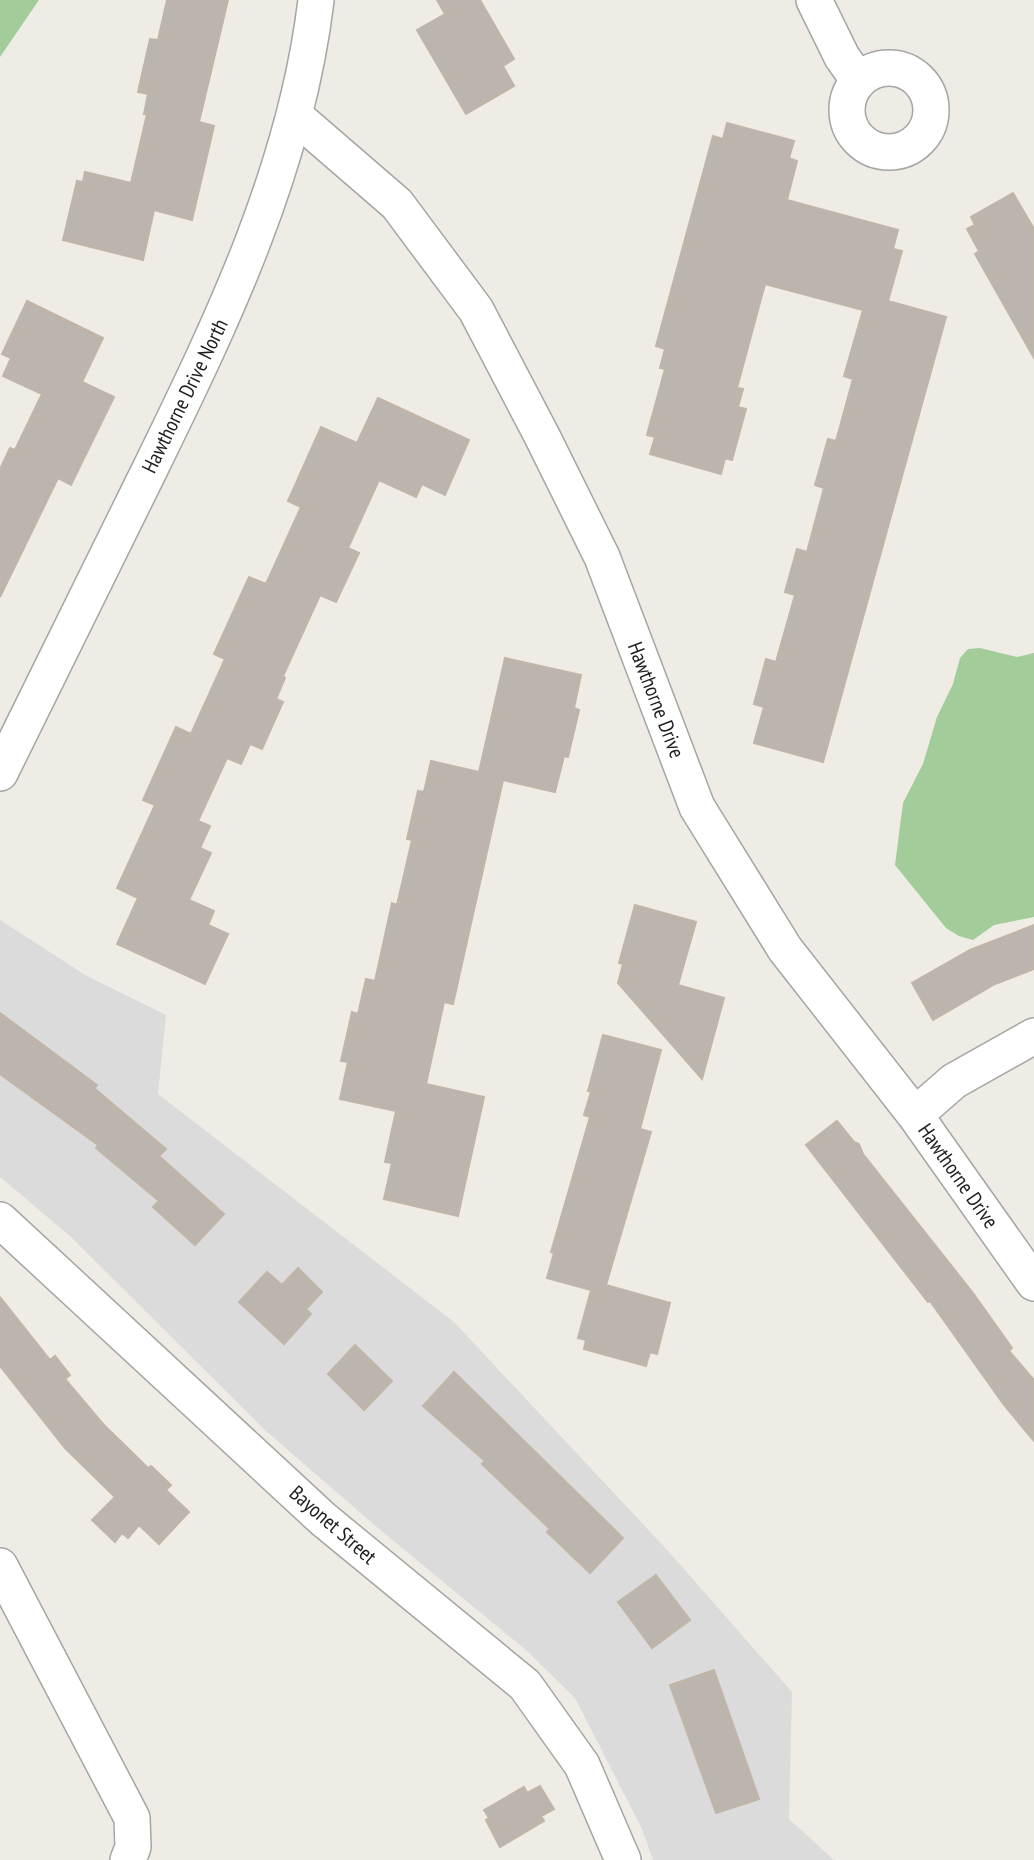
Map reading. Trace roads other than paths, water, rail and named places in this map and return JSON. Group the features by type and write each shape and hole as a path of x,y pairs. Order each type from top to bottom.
{"street":[{"name":"Hawthorne Drive North","path":"0,773 221,323 260,225 294,115 308,55 316,0"},
{"path":"814,0 842,57 859,81"},
{"name":"Hawthorne Drive","path":"294,115 397,204 476,310 602,557 697,807 785,949 915,1115 1034,1283"},
{"path":"915,1115 954,1081 1034,1036"},
{"name":"Bayonet Street","path":"0,1220 323,1519 525,1685 582,1765 623,1860"},
{"path":"0,1566 132,1818 133,1847 128,1860"}]}
